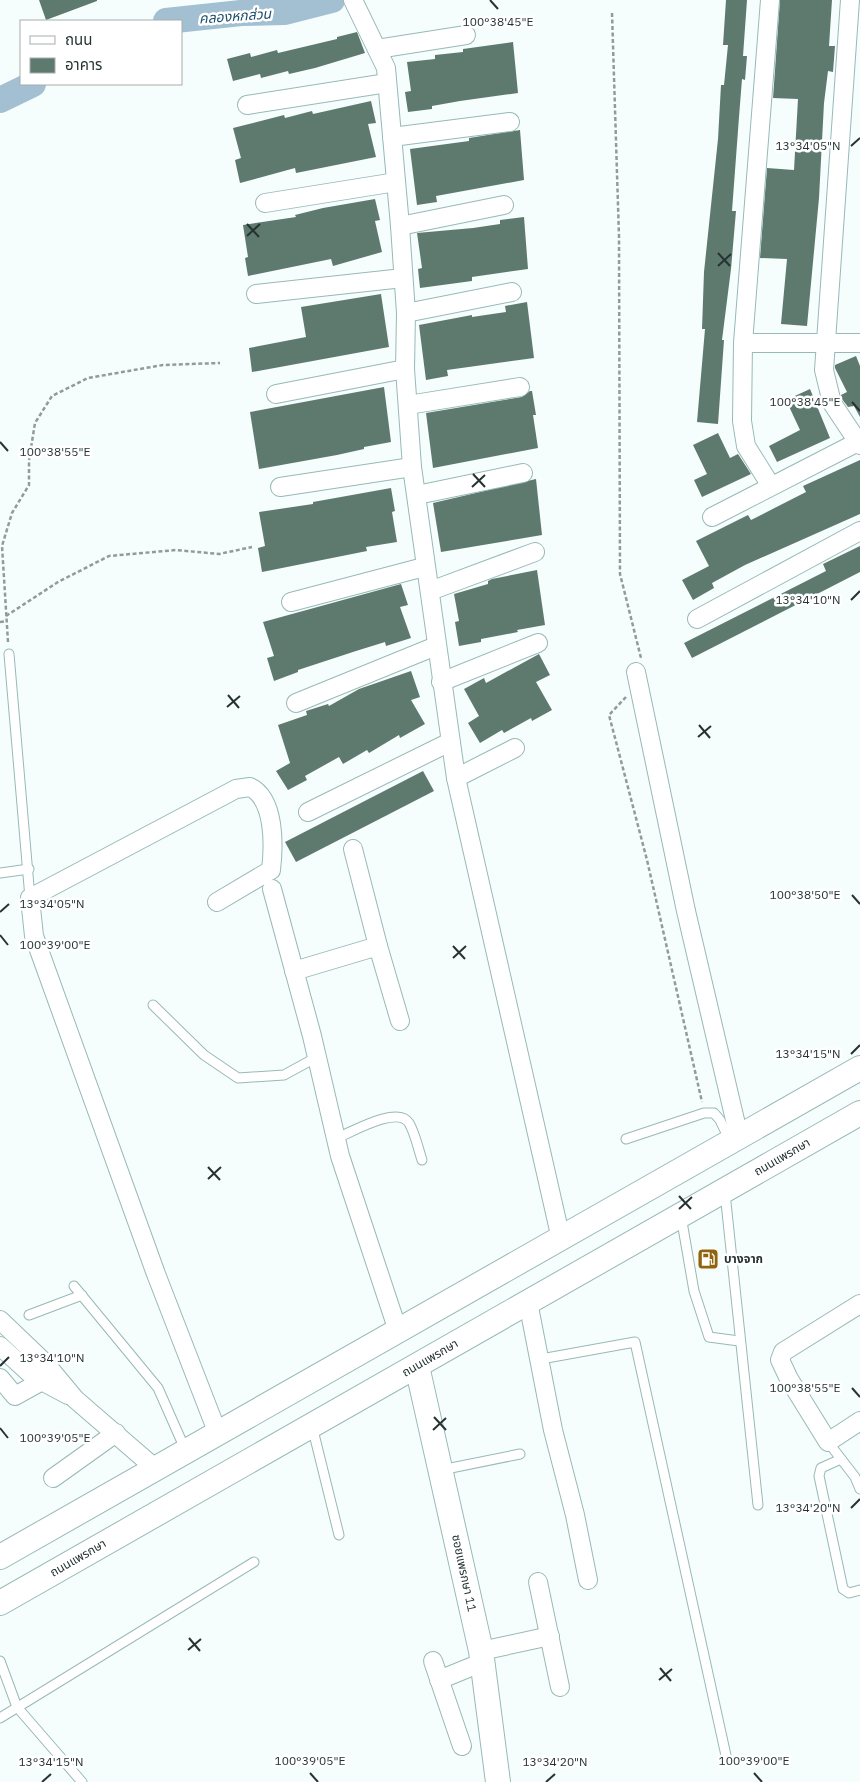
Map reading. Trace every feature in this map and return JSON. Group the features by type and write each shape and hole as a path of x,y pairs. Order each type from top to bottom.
{"main road":[{"path":"0,1556 398,1332 860,1068"},
{"name":"ถนนแพรกษา","path":"0,1603 860,1113"},
{"name":"ซอยแพรกษา 11","path":"417,1366 482,1656 498,1782"}],"street":[{"path":"770,0 743,343 742,421 746,446 771,486"},
{"path":"712,517 771,486 859,444 832,403 824,370 850,0"},
{"path":"357,7 386,68 406,313 404,369 412,467 424,567 430,590 450,742 456,778 561,1239"},
{"path":"377,49 466,35"},
{"path":"247,105 387,83"},
{"path":"392,137 510,122"},
{"path":"265,203 396,182"},
{"path":"400,226 504,205"},
{"path":"256,294 403,278"},
{"path":"406,313 512,292"},
{"path":"743,343 860,343"},
{"path":"276,394 404,369"},
{"path":"408,405 520,387"},
{"path":"280,488 412,467"},
{"path":"416,495 523,472"},
{"path":"697,619 860,531"},
{"path":"430,590 535,552"},
{"path":"291,602 424,567"},
{"path":"441,682 538,643"},
{"path":"296,702 436,646"},
{"path":"640,669 686,911 735,1139"},
{"path":"308,812 450,742"},
{"path":"456,778 515,748"},
{"path":"217,902 271,870 273,843 267,810 262,796 250,787 236,789 30,898 34,936 153,1265 218,1434"},
{"path":"353,850 400,1021"},
{"path":"272,889 317,1057 340,1156 398,1332"},
{"path":"294,971 378,946"},
{"path":"528,1302 541,1359 553,1430 575,1515 588,1580"},
{"path":"860,1304 783,1352 780,1360 789,1379 828,1442 860,1421"},
{"path":"0,1320 45,1362 75,1399"},
{"path":"0,1346 34,1377 75,1399 156,1469"},
{"path":"0,1378 15,1396 42,1381"},
{"path":"52,1478 116,1433"},
{"path":"538,1582 560,1686"},
{"path":"439,1680 482,1656 550,1636"},
{"path":"433,1661 462,1746"}],"lane":[{"path":"9,654 30,898"},
{"path":"0,873 29,869"},
{"path":"153,1005 204,1055 238,1078 284,1076 317,1057"},
{"path":"626,1139 704,1113 714,1113 735,1139"},
{"path":"337,1138 391,1115 402,1116 408,1122 422,1160"},
{"path":"725,1190 739,1341 758,1505"},
{"path":"681,1214 694,1290 709,1337 739,1341"},
{"path":"74,1286 158,1388 186,1452"},
{"path":"29,1315 82,1295"},
{"path":"541,1359 635,1342 727,1760"},
{"path":"312,1426 339,1535"},
{"path":"828,1442 841,1459 858,1475 860,1489"},
{"path":"441,1470 520,1454"},
{"path":"841,1459 821,1468 819,1476 843,1589 849,1593 860,1590"},
{"path":"0,1718 254,1562"},
{"path":"0,1661 17,1707 82,1782"}],"path":[{"path":"612,13 618,238 620,574 640,669"},
{"path":"9,654 2,546 12,513 29,485 29,460 35,423 52,396 88,378 163,365 220,363"},
{"path":"6,616 58,582 109,556 176,550 219,554 252,547"},
{"path":"0,551 4,585"},
{"path":"0,622 7,621"},
{"path":"627,696 609,715 647,860 704,1113"}],"building":[{"path":"39,0 97,0 97,1 46,20"},
{"path":"726,0 747,0 743,56 747,56 745,80 742,79 739,117 732,211 736,211 722,340 724,340 718,424 697,422 705,329 702,329 704,272 718,139 721,85 724,85 728,45 723,45"},
{"path":"780,0 832,0 829,46 835,46 833,72 828,71 824,103 819,198 807,326 781,324 787,259 760,258 767,168 794,170 798,99 773,98"},
{"path":"357,32 365,53 289,74 288,71 261,78 260,74 233,81 227,59 250,53 251,57 277,50 278,53 337,39 337,37"},
{"path":"513,42 518,93 460,101 432,106 432,109 408,112 405,92 411,91 407,62 435,59 435,55 463,52 463,49"},
{"path":"371,101 376,123 368,124 376,157 296,173 295,168 240,183 235,160 241,158 233,128 284,115 285,118 312,111 313,114"},
{"path":"520,130 524,180 436,196 437,202 417,205 410,149 469,141 469,138"},
{"path":"375,199 380,220 375,221 382,252 333,266 331,259 248,276 245,258 248,257 243,225 296,217 295,215 323,208"},
{"path":"524,217 528,269 472,277 472,281 420,288 418,269 422,268 417,233 500,224 500,220"},
{"path":"381,294 389,347 252,372 249,348 306,337 301,307"},
{"path":"527,302 534,358 447,370 448,376 426,380 419,325 472,315 472,317 506,312 505,306"},
{"path":"856,356 860,366 860,417 854,406 848,407 842,399 841,395 847,392 835,368 835,365"},
{"path":"384,387 391,442 337,455 259,469 250,412"},
{"path":"810,389 830,438 777,462 769,446 800,430 786,400"},
{"path":"532,391 536,415 533,415 538,448 433,468 426,413 522,397"},
{"path":"718,433 730,458 738,454 751,474 702,497 694,480 707,474 693,445"},
{"path":"860,460 860,514 745,565 712,583 714,588 693,600 682,580 709,566 696,541 748,515 751,520 806,492 803,486"},
{"path":"536,479 542,535 441,552 433,503"},
{"path":"391,488 395,511 392,512 397,542 366,547 367,551 262,572 258,548 265,546 259,512 313,504 313,502"},
{"path":"860,546 860,572 692,658 684,643 826,571 823,564"},
{"path":"537,570 545,625 517,630 518,632 481,639 481,642 459,646 455,622 459,621 454,594 488,584 488,581 492,579"},
{"path":"401,584 408,605 400,607 411,638 386,646 385,642 356,651 298,670 298,672 274,681 267,658 274,656 263,622"},
{"path":"539,654 550,675 536,682 552,710 532,721 531,718 504,733 502,730 480,743 468,723 479,716 464,689 484,678 486,683"},
{"path":"411,671 420,697 411,700 425,724 400,738 399,735 369,753 367,750 343,764 339,757 305,776 307,780 288,790 276,771 290,763 278,725 307,715 306,711 328,704 329,706 359,689"},
{"path":"423,771 434,791 296,862 285,842"}],"waterway":[{"name":"คลองหกส่วน","path":"175,20 241,13 285,12 332,0"},
{"name":"คลองหกส่วน","path":"0,100 31,85"}],"place":[{"name":"บางจาก","path":"708,1259"}]}
